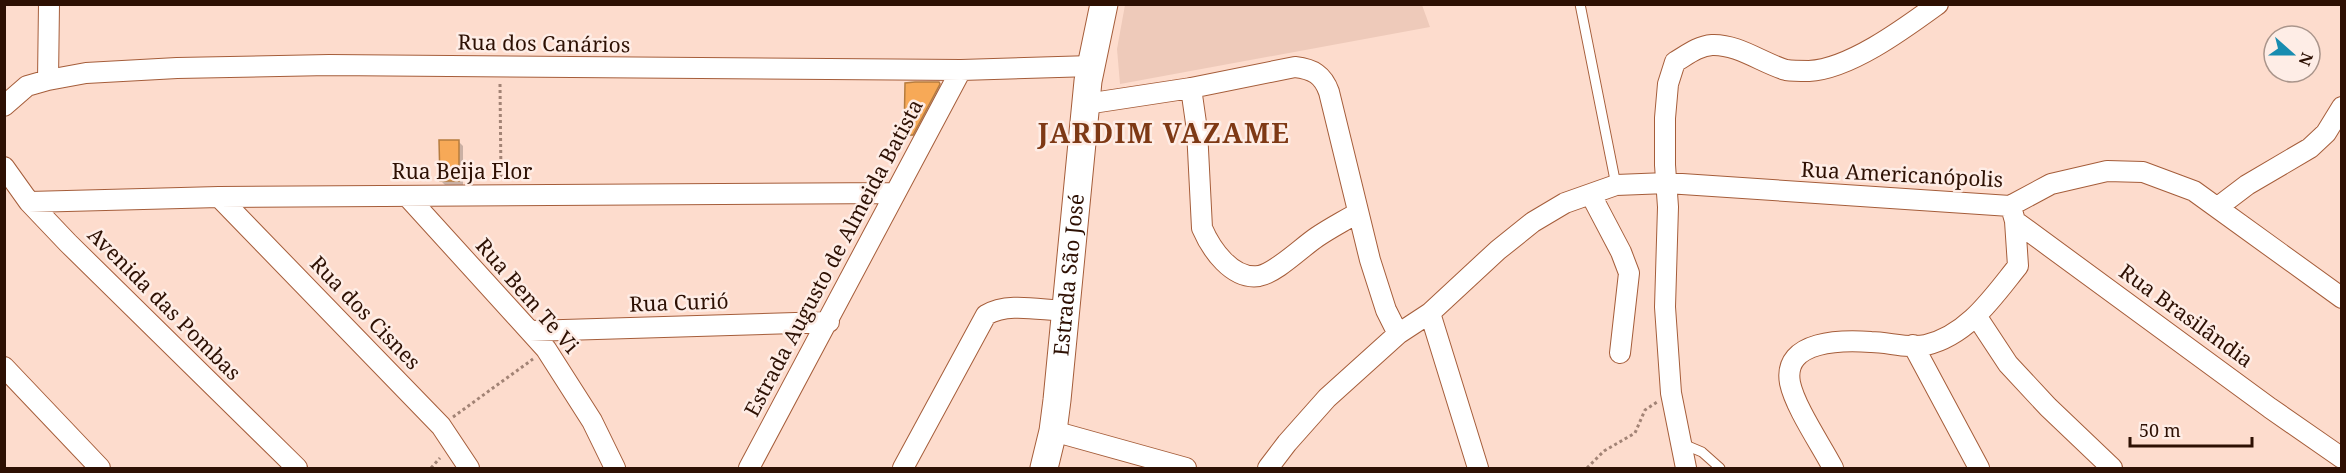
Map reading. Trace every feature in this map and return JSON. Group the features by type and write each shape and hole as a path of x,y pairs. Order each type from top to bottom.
{"street":[{"path":"48,80 49,4"},
{"name":"Estrada São José","path":"1044,468 1053,431 1087,79 1088,4"},
{"name":"Estrada São José","path":"1087,79 1104,4"},
{"path":"1686,468 1671,393 1665,307 1668,207 1665,118 1668,84 1675,62 1697,49 1713,45 1738,50 1788,70 1811,71 1830,68 1893,36 1938,4"},
{"name":"Rua dos Canários","path":"4,106 27,86 48,80 86,73 177,68 329,65 961,70 1191,88 1295,67 1311,70 1325,81 1351,179 1357,213"},
{"name":"Estrada Augusto de Almeida Batista","path":"749,468 829,322 961,70"},
{"path":"1191,88 1197,130 1202,228 1208,243 1223,261 1236,271 1260,276 1318,236 1357,213 1386,310 1398,334"},
{"path":"2218,207 2247,185 2310,148 2326,133 2342,107"},
{"name":"Avenida das Pombas","path":"4,167 29,202 160,336 297,468"},
{"name":"Rua Americanópolis","path":"1626,183 1667,183 2013,213 2051,184 2107,171 2144,172 2184,187 2218,207 2342,298"},
{"path":"1268,468 1327,398 1398,334 1430,313 1498,250 1533,222 1565,203 1626,183"},
{"name":"Rua Beija Flor","path":"29,202 219,197 895,193"},
{"path":"1591,195 1621,252 1629,273 1620,353"},
{"name":"Rua Bem Te Vi","path":"408,196 546,349 592,421 615,468"},
{"name":"Rua dos Cisnes","path":"219,197 441,426 469,468"},
{"path":"1833,468 1790,382 1791,369 1795,360 1815,345 1839,341 1928,344 1977,317 2018,266 2013,213"},
{"name":"Rua Brasilândia","path":"2013,213 2270,408 2342,458"},
{"path":"903,468 986,315 999,309 1011,308 1065,311"},
{"path":"1430,313 1478,468"},
{"path":"1977,317 2008,364 2048,407 2112,468"},
{"name":"Rua Curió","path":"530,331 829,322"},
{"path":"1913,345 1979,468"},
{"path":"4,367 100,468"},
{"path":"1053,431 1186,468"}],"lane":[{"path":"1580,4 1626,183"},
{"path":"1681,443 1702,452 1720,468"}],"path":[{"path":"500,67 502,197"},
{"path":"441,426 546,349"},
{"path":"1587,468 1604,451 1635,433 1645,410 1671,393"}],"shaded area":[{"path":"1125,5 1422,5 1430,27 1120,84 1117,49"}],"building":[{"path":"939,82 940,84 913,135 904,135 905,83"},
{"path":"439,140 459,140 459,181 440,181"}],"district":[{"name":"JARDIM VAZAME","path":"1164,134"}]}
